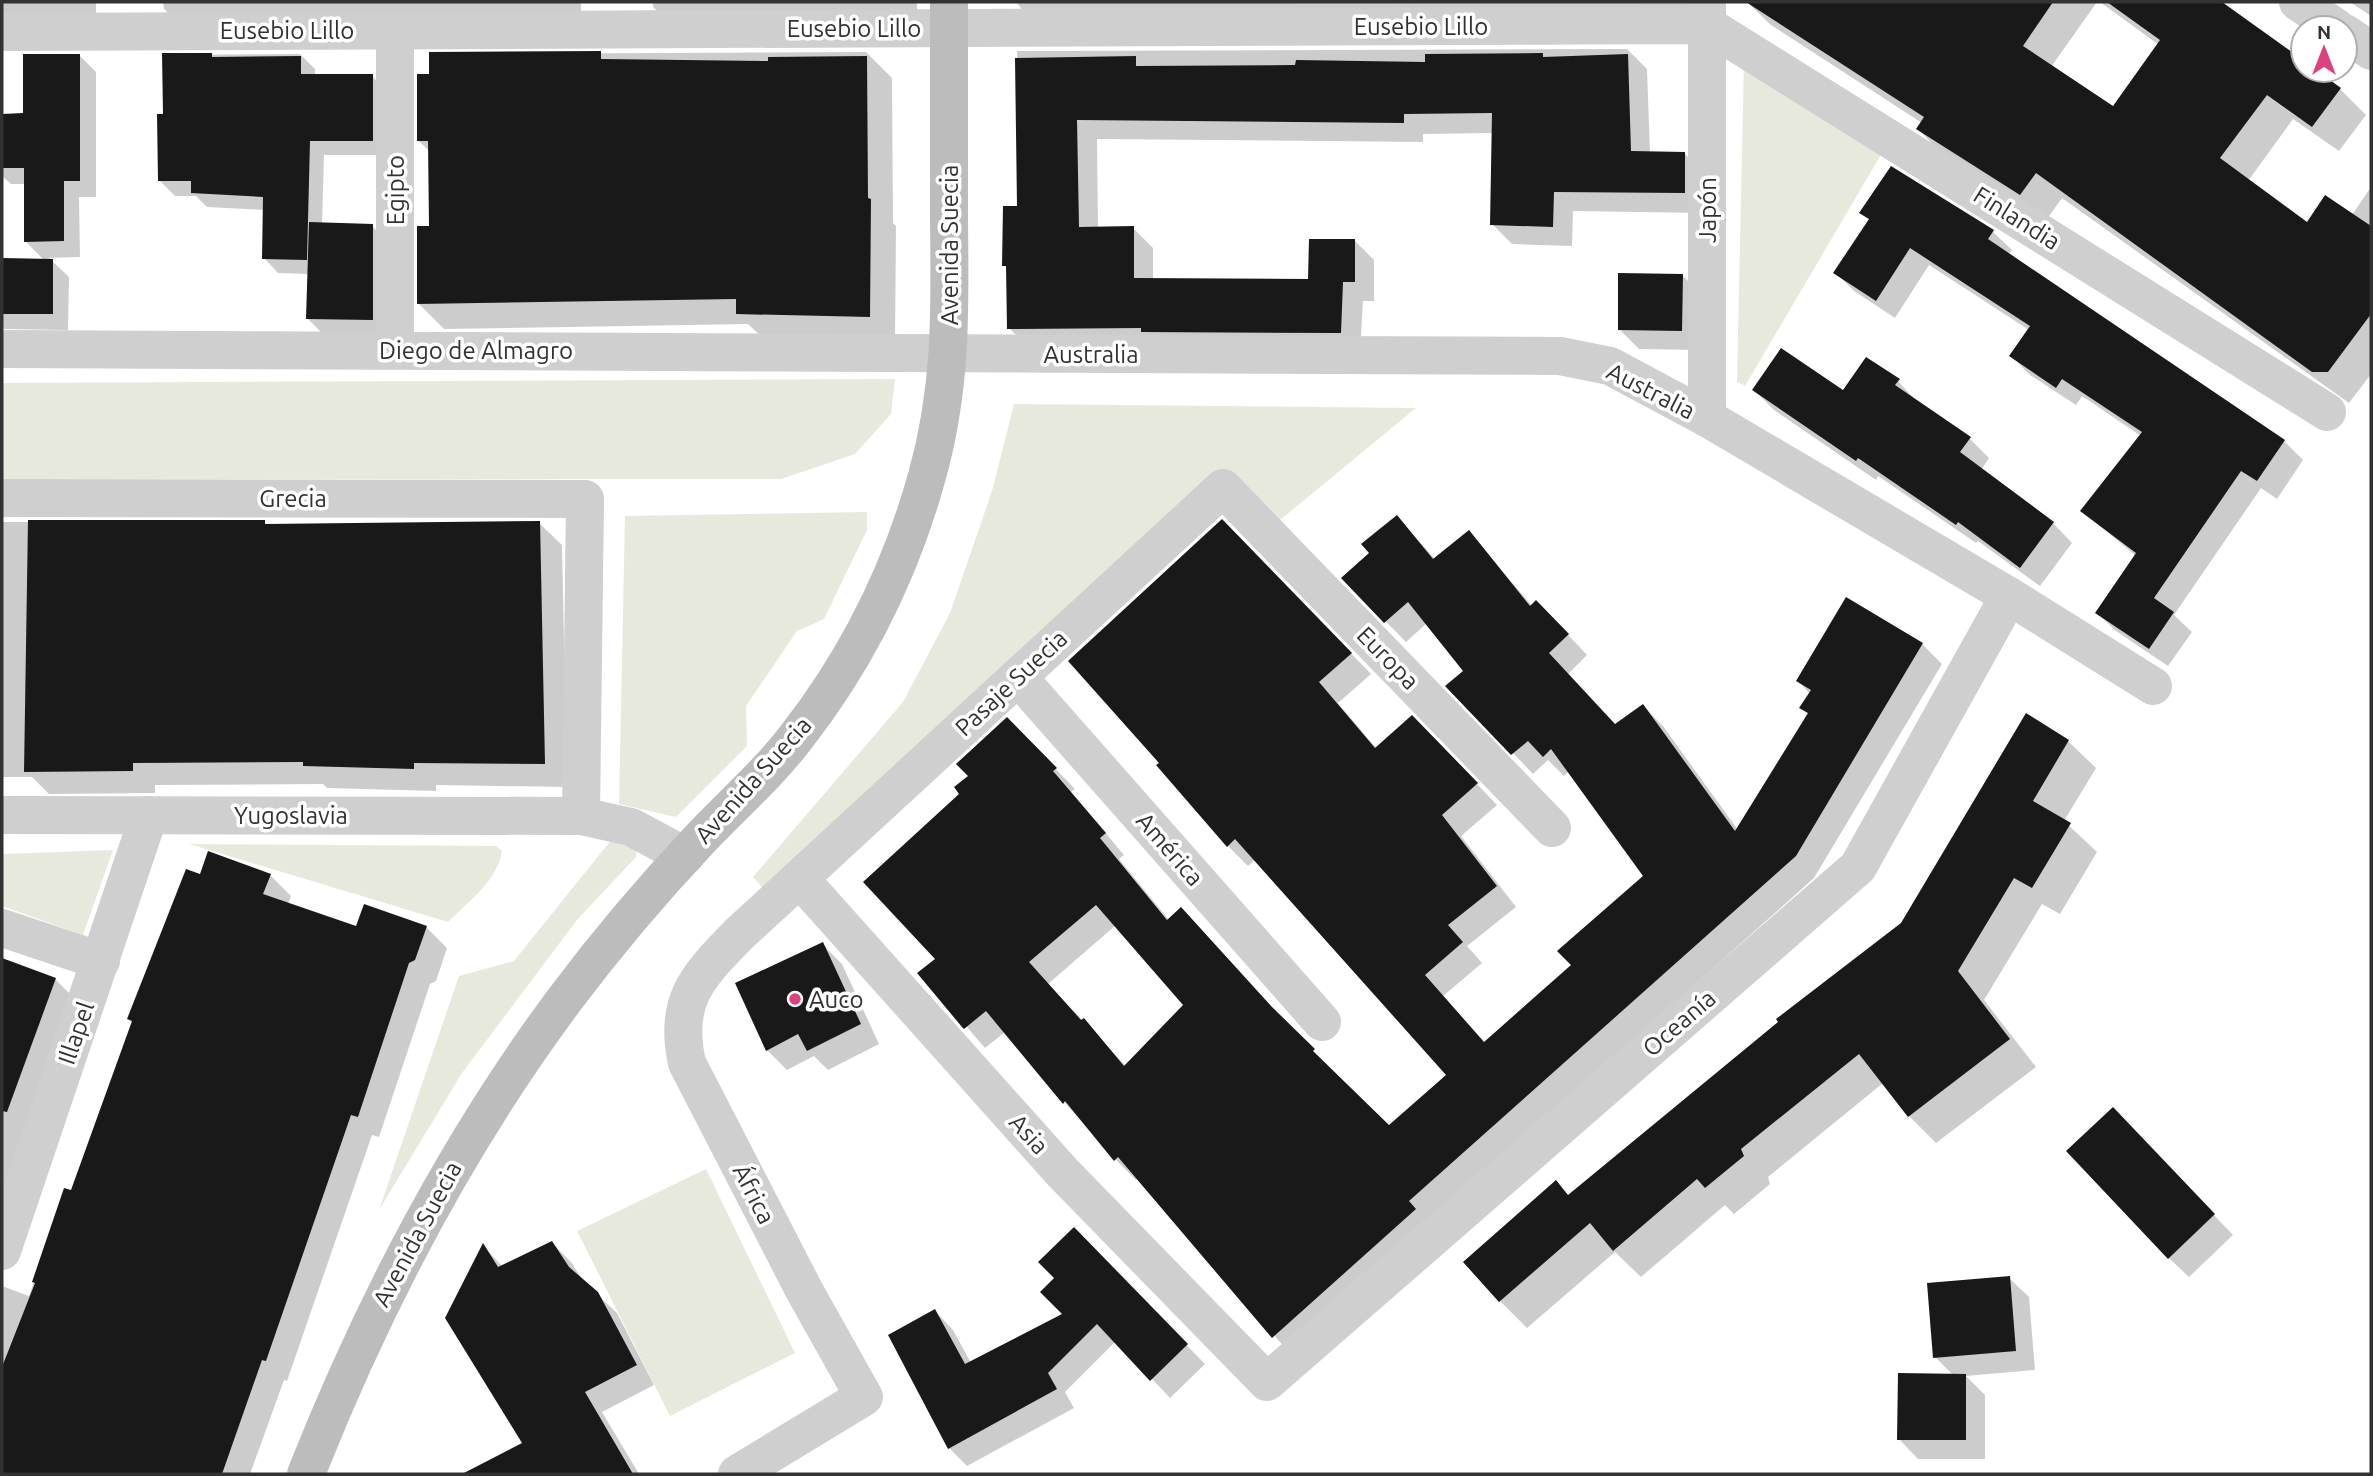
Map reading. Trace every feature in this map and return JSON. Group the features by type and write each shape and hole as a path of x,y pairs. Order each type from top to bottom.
{"main road":[{"name":"Avenida Suecia","path":"306,1474 359,1347 408,1246 463,1149 513,1071 567,997 685,856 795,740 856,649 884,594 920,500 941,418 950,353 949,15"}],"street":[{"path":"2298,2 2316,14"},
{"name":"Eusebio Lillo","path":"2,32 265,16 395,30 949,15 1707,13"},
{"name":"Finlandia","path":"1707,13 2327,412"},
{"name":"Japón","path":"1707,13 1707,418"},
{"name":"Egipto","path":"395,30 396,349"},
{"name":"Diego de Almagro","path":"2,349 950,353"},
{"name":"Australia","path":"950,353 1560,356 1610,366 1707,418 2009,596 2153,686"},
{"name":"Pasaje Suecia","path":"800,879 1223,488"},
{"name":"Europa","path":"1223,488 1552,828"},
{"name":"Grecia","path":"2,498 585,499 581,816"},
{"name":"Oceanía","path":"1267,1382 1858,867 2009,596"},
{"name":"América","path":"1018,677 1322,1022"},
{"name":"Yugoslavia","path":"2,815 581,816 631,827 685,856"},
{"name":"Illapel","path":"2,1249 149,815"},
{"name":"Asia","path":"800,879 1063,1173 1267,1382"},
{"name":"África","path":"737,1474 864,1397 804,1290 687,1063 681,1037 683,1012 691,988 706,967 800,879"},
{"path":"2,928 101,961"}],"shaded area":[{"path":"1744,61 1882,153 1745,386 1737,382"},
{"path":"895,379 891,414 855,454 781,479 2,479 2,383"},
{"path":"1014,404 1416,408 1274,525 1212,477 771,897 753,877 903,702 950,613 992,491"},
{"path":"867,512 867,530 824,619 797,631 746,706 747,746 676,817 619,804 625,516"},
{"path":"616,834 637,846 636,857 577,920 462,1073 379,1210 459,976 514,961"},
{"path":"189,844 496,846 502,851 495,872 448,922"},
{"path":"113,850 83,935 2,906 2,854"},
{"path":"706,1169 795,1353 670,1416 577,1231"}],"building":[{"path":"1746,2 2053,2 2023,46 2113,106 2160,40 2107,2 2222,2 2289,50 2289,84 2335,84 2341,88 2312,127 2267,95 2220,158 2307,222 2325,195 2371,226 2371,314 2328,372 2312,372 2036,173 2020,195 1916,129 1924,117"},
{"path":"601,51 601,59 768,61 768,57 867,56 868,198 871,199 870,317 736,314 736,299 417,304 417,226 429,226 428,141 417,141 417,74 429,74 429,52"},
{"path":"162,53 212,53 212,57 301,56 301,74 373,74 373,141 310,141 307,260 262,259 263,197 191,193 191,181 158,181 157,114 163,114"},
{"path":"1543,53 1543,57 1628,54 1631,151 1685,152 1685,193 1554,192 1553,227 1490,225 1492,113 1404,114 1404,123 1077,120 1079,227 1134,226 1134,278 1308,279 1309,239 1355,239 1355,282 1343,282 1341,333 1141,332 1141,328 1007,329 1006,266 1002,266 1003,206 1017,206 1015,58 1136,56 1136,66 1295,65 1296,60 1425,62 1425,54"},
{"path":"23,54 80,54 80,181 64,181 64,241 24,242 24,168 2,168 2,114 23,113"},
{"path":"1891,166 1994,230 1988,239 2285,440 2257,481 2241,471 2154,598 2174,612 2149,649 2095,613 2136,553 2080,511 2142,432 2062,379 2056,388 2009,356 2030,326 1910,248 1876,301 1833,273 1869,219 1859,213"},
{"path":"309,222 373,224 373,320 306,319"},
{"path":"2,258 53,259 53,314 2,314"},
{"path":"1618,273 1683,274 1682,331 1618,330"},
{"path":"1781,348 1843,390 1866,357 1900,379 1895,385 1971,437 1960,452 2054,522 2020,568 1958,522 1956,525 1858,458 1856,461 1752,390"},
{"path":"1397,515 1433,559 1469,530 1530,606 1536,600 1569,634 1549,653 1615,724 1643,704 1735,831 1808,713 1799,708 1811,690 1796,681 1846,597 1923,643 1796,856 1409,1201 1416,1209 1272,1338 1118,1157 1114,1161 1065,1101 1063,1104 986,1011 964,1029 962,1027 917,973 935,959 863,882 959,794 954,787 968,776 956,764 1007,717 1057,768 1053,771 1106,833 1100,838 1167,920 1181,907 1272,1007 1315,1049 1313,1051 1389,1125 1446,1075 1235,839 1227,847 1156,765 1159,763 1068,661 1222,519 1352,653 1319,682 1375,748 1412,715 1478,783 1442,815 1497,886 1448,925 1463,942 1425,975 1484,1042 1571,965 1557,951 1643,876 1551,749 1543,757 1528,741 1511,755 1445,686 1463,671 1408,602 1384,623 1341,578 1369,553 1361,544","holes":["1096,905 1183,1005 1124,1066 1084,1018 1081,1020 1029,962"]},
{"path":"28,520 265,520 265,524 540,521 545,764 414,763 414,769 303,766 303,762 133,763 133,771 24,772"},
{"path":"2026,713 2069,740 2033,801 2071,823 2032,888 2014,878 1958,971 2010,1039 1908,1117 1859,1054 1741,1149 1744,1156 1705,1188 1697,1179 1613,1251 1590,1223 1499,1302 1463,1262 1556,1180 1568,1195 1778,1022 1776,1019 1901,923"},
{"path":"208,851 271,874 263,894 356,926 364,904 427,926 415,960 409,963 358,1117 351,1115 266,1361 262,1360 222,1474 2,1474 2,1367 35,1283 32,1282 64,1188 71,1190 132,1021 127,1019 186,869 200,874"},
{"name":"Auco","path":"823,942 861,1024 807,1051 798,1034 766,1051 735,983"},
{"path":"2,958 56,978 7,1112 2,1111"},
{"path":"2113,1107 2215,1214 2168,1259 2066,1151"},
{"path":"1074,1227 1188,1344 1150,1381 1097,1324 1048,1373 1057,1389 948,1449 888,1335 935,1309 965,1364 1062,1314 1040,1292 1054,1278 1038,1262"},
{"path":"552,1241 569,1267 598,1292 637,1365 585,1392 633,1474 462,1474 522,1443 445,1318 483,1243 498,1267"},
{"path":"2010,1276 2016,1351 1933,1358 1927,1283"},
{"path":"1898,1373 1966,1374 1966,1440 1897,1440"}],"place":[{"name":"Auco","path":"795,999"}]}
